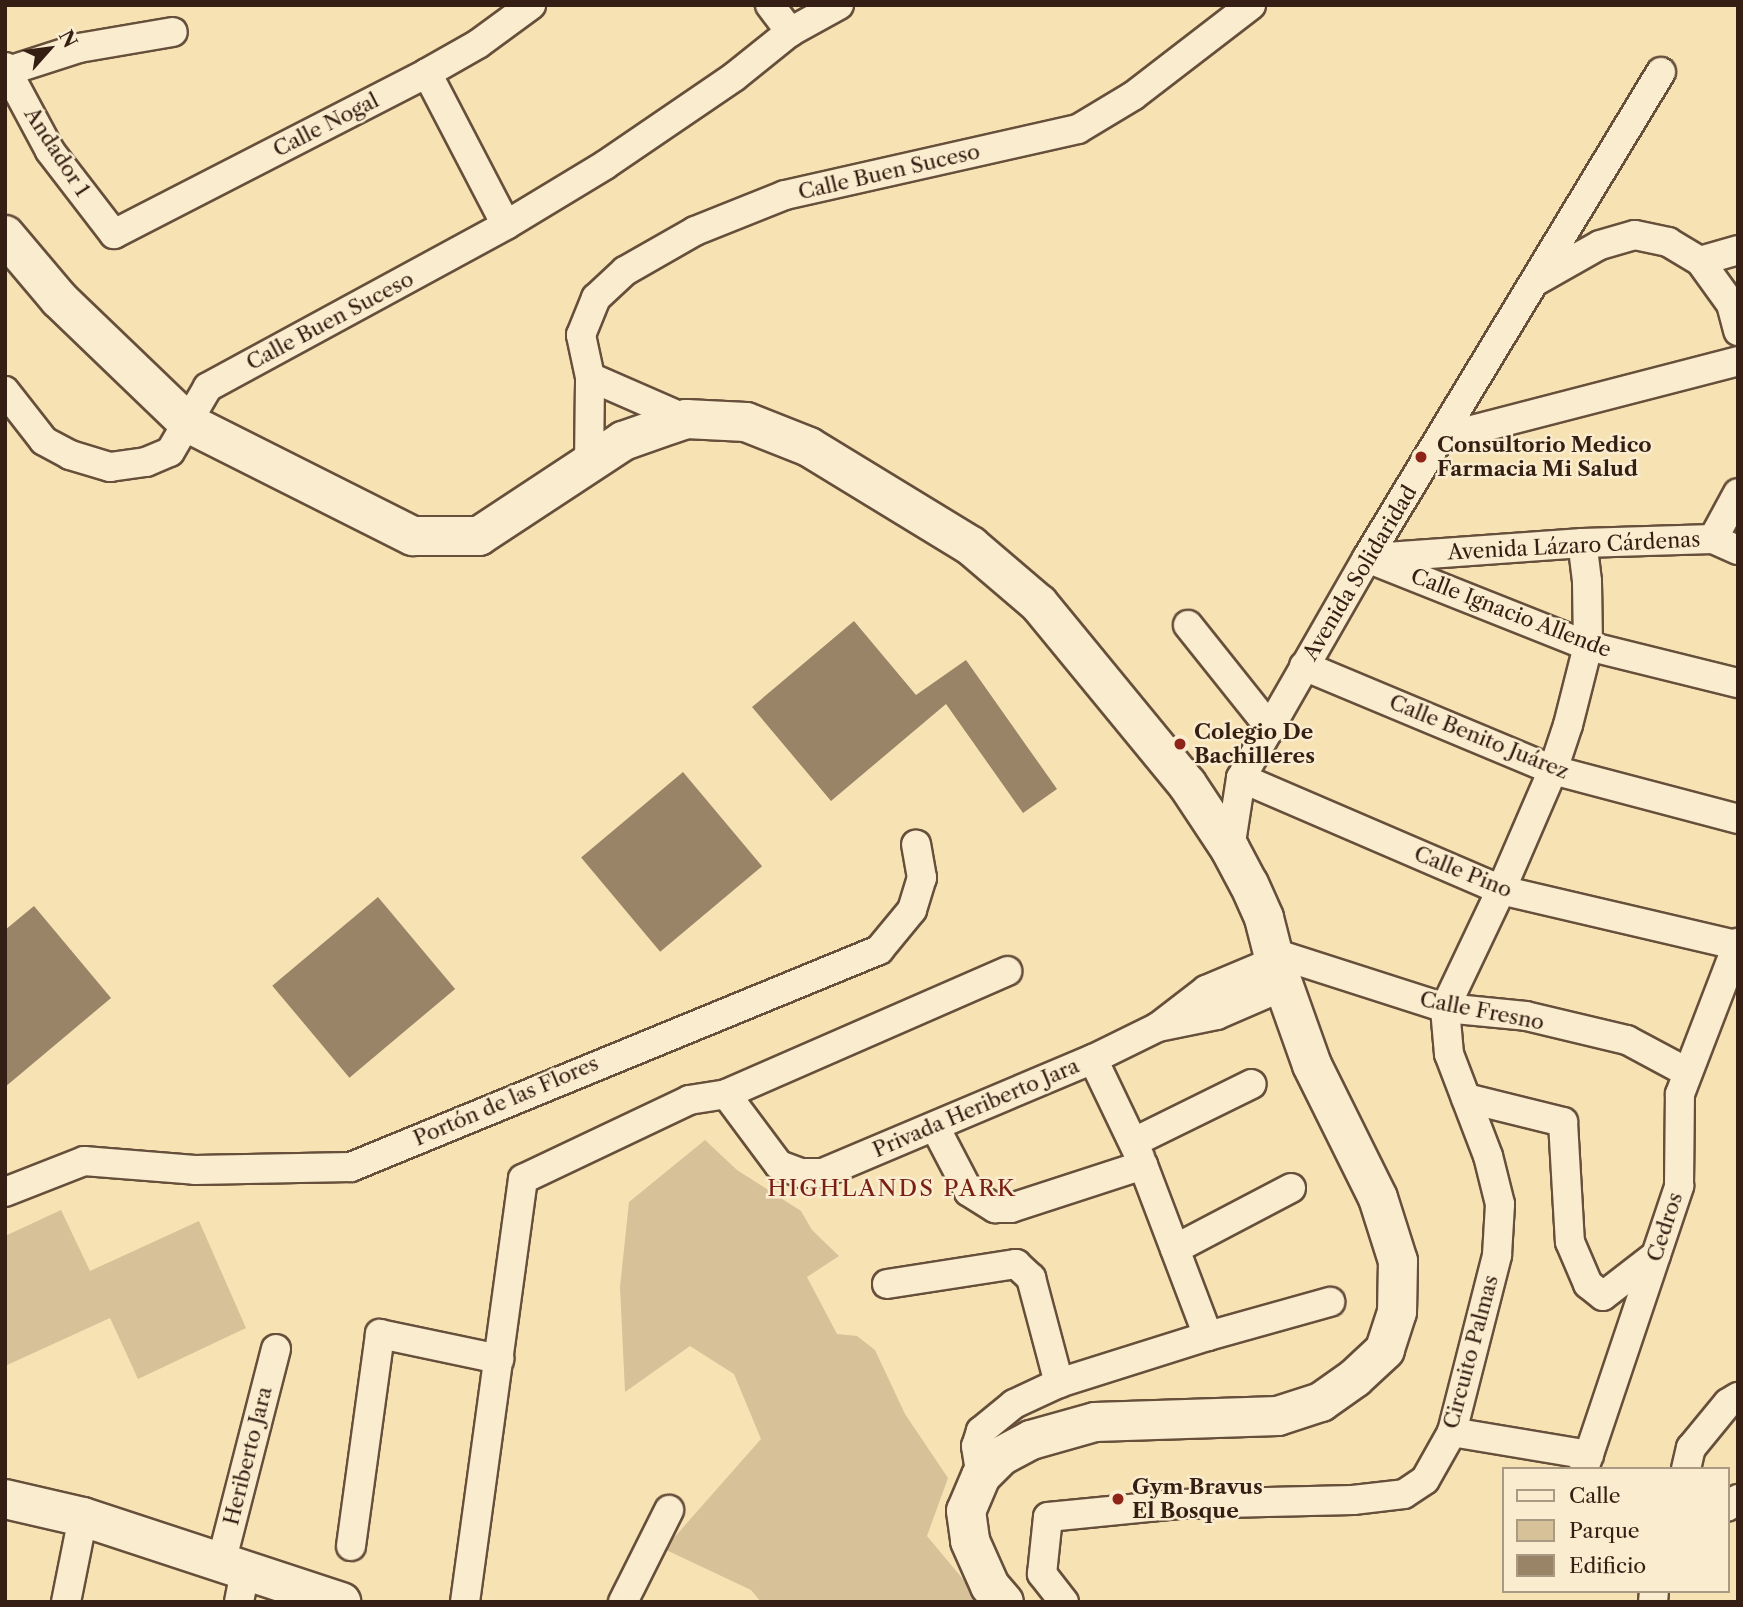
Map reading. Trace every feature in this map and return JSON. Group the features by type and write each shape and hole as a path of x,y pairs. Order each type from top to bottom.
{"main road":[{"path":"5,235 59,299 188,423 413,536 479,536 623,441 686,419 746,422 809,447 971,546 1040,604 1187,785 1230,849 1264,918 1312,1065 1378,1198 1398,1261 1397,1312 1385,1350 1355,1378 1321,1402 1278,1416 1095,1422 1031,1440 1001,1456 981,1476 965,1511 970,1541 990,1586 1004,1602"},
{"path":"5,1499 83,1517 235,1578 341,1602"}],"street":[{"name":"Calle Nogal","path":"114,234 427,73 478,44 531,5"},
{"path":"770,5 790,32"},
{"name":"Calle Buen Suceso","path":"5,391 44,441 70,455 110,467 146,463 170,452 208,387 506,225 616,158 734,77 790,32 839,5"},
{"name":"Calle Buen Suceso","path":"589,464 590,377 581,335 596,298 625,271 695,231 785,195 1077,129 1133,96 1251,5"},
{"path":"6,69 79,48 173,32"},
{"name":"Andador 1","path":"6,69 50,150 114,234"},
{"name":"Avenida Solidaridad","path":"1230,849 1241,778 1272,729 1304,666 1367,558 1661,72"},
{"path":"427,73 506,225"},
{"path":"1534,282 1600,246 1634,234 1668,242 1700,261 1731,304 1738,331"},
{"path":"1700,261 1738,250"},
{"path":"1441,438 1738,361"},
{"path":"590,377 686,419"},
{"path":"1726,544 1738,493"},
{"path":"1445,1008 1502,890 1553,770 1569,725 1588,646 1587,581 1582,542"},
{"name":"Avenida Lázaro Cárdenas","path":"1367,558 1582,542 1726,544"},
{"name":"Calle Ignacio Allende","path":"1367,558 1588,646 1738,683"},
{"path":"1188,625 1272,729"},
{"name":"Calle Benito Juárez","path":"1304,666 1553,770 1738,819"},
{"name":"Calle Pino","path":"1241,778 1502,890 1737,944"},
{"name":"Portón de las Flores","path":"5,1192 84,1161 195,1170 351,1167 879,950 912,910 922,878 916,845"},
{"name":"Cedros","path":"1586,1462 1679,1186 1680,1094 1737,944"},
{"name":"Calle Fresno","path":"1278,967 1445,1008 1526,1016 1627,1040 1687,1072"},
{"name":"Privada Heriberto Jara","path":"726,1094 779,1165 801,1173 822,1173 1093,1059 1158,1027 1206,990 1278,967"},
{"path":"466,1602 523,1179 689,1100 726,1094 1007,971"},
{"name":"Circuito Palmas","path":"1064,1602 1042,1574 1048,1517 1181,1504 1353,1500 1404,1494 1425,1480 1452,1432 1497,1255 1500,1204 1488,1156 1449,1054 1445,1008"},
{"path":"1093,1059 1139,1154 1208,1336"},
{"path":"935,1127 969,1192 995,1208 1011,1208 1139,1154 1252,1084"},
{"path":"1466,1098 1563,1122 1570,1242 1588,1284 1603,1296 1656,1255"},
{"path":"1175,1249 1291,1188"},
{"path":"887,1284 1016,1264 1031,1278 1059,1383"},
{"path":"981,1476 976,1446 981,1431 1014,1404 1059,1383 1208,1336 1330,1302"},
{"path":"351,1546 380,1334 499,1359"},
{"name":"Heriberto Jara","path":"235,1578 276,1349"},
{"path":"1687,1467 1692,1448 1728,1403 1738,1397"},
{"path":"1452,1432 1586,1462"},
{"path":"623,1602 669,1510"},
{"path":"66,1602 83,1517"}],"green space":[{"path":"705,1140 737,1170 801,1211 812,1230 839,1256 807,1277 837,1334 857,1336 875,1350 905,1414 948,1478 927,1536 982,1602 761,1602 751,1590 664,1549 761,1439 734,1374 690,1346 625,1392 620,1287 629,1202"},
{"path":"61,1210 90,1271 199,1221 246,1328 138,1379 110,1318 5,1366 5,1236"}],"building":[{"path":"854,621 916,695 966,660 1057,789 1023,813 946,704 831,801 752,707"},
{"path":"683,772 762,866 660,952 581,857"},
{"path":"378,897 455,989 349,1078 272,986"},
{"path":"34,906 111,998 5,1087 5,930"}],"place":[{"name":"Consultorio Medico Farmacia Mi Salud","path":"1421,457"},
{"name":"Colegio De Bachilleres","path":"1180,744"},
{"name":"Gym Bravus El Bosque","path":"1118,1499"}],"district":[{"name":"HIGHLANDS PARK","path":"892,1188"}]}
